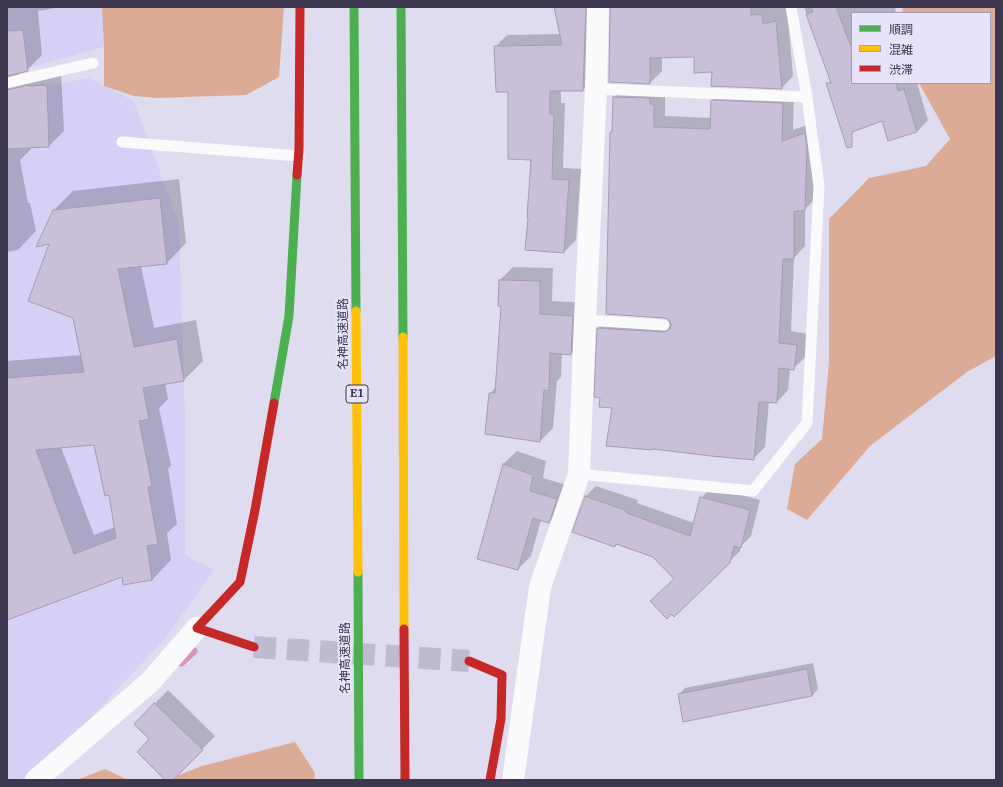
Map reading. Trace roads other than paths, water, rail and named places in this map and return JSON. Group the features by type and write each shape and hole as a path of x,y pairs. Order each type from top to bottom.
{"main road":[{"path":"254,646 197,628 240,582 255,510 289,316 298,156 300,7"},
{"name":"名神高速道路","path":"354,7 359,780"},
{"path":"401,7 405,780"},
{"path":"469,661 502,675 501,719 490,780"}],"street":[{"path":"513,780 540,587 579,474 596,89 598,7"},
{"path":"36,780 150,682 197,628"}],"lane":[{"path":"579,474 753,491 807,423 819,186 807,97 790,7"},
{"path":"7,83 92,63"},
{"path":"596,89 807,97"},
{"path":"122,142 298,156"},
{"path":"585,320 664,325"}],"waterway":[{"path":"181,662 193,651"}],"tunnel":[{"path":"254,647 469,661"}]}
